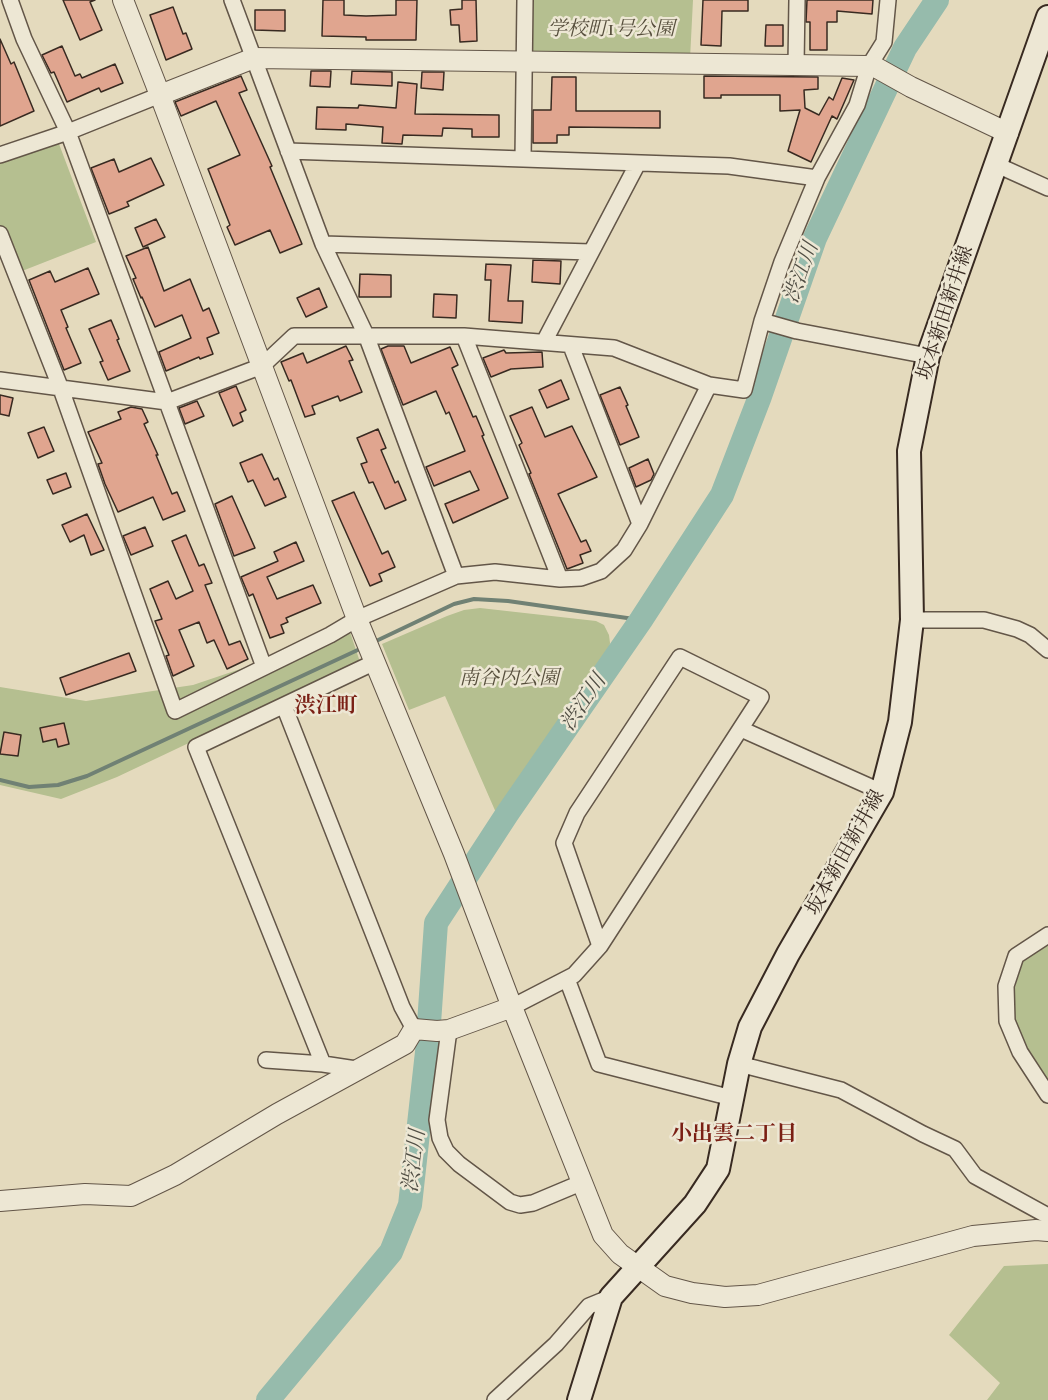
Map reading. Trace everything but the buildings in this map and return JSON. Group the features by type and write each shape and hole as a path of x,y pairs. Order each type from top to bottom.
{"main road":[{"name":"坂本新田新井線","path":"579,1400 611,1297 695,1204 718,1169 739,1064 750,1026 882,792 900,722 912,620 909,451 928,356 1048,17"}],"street":[{"path":"10,0 24,39 68,132 264,667"},
{"path":"123,0 359,625 454,854 603,1235 637,1268 665,1286 692,1293 724,1297 758,1295 973,1236 1035,1230 1048,1231"},
{"path":"232,0 323,244 366,335 456,576"},
{"path":"523,159 525,0"},
{"path":"796,65 797,0"},
{"path":"0,380 167,402 262,366 294,336 464,336 614,348 709,385 744,390 766,323 782,262 817,178 857,105 884,42 888,0"},
{"path":"0,155 68,132 254,58 873,67 1008,132"},
{"path":"288,151 729,165 817,178"},
{"path":"544,342 638,163"},
{"path":"997,165 1048,188"},
{"path":"0,234 61,389 175,711 330,635 359,625 456,576 495,572 561,579 581,578 601,571 624,550 640,524 709,385"},
{"path":"323,244 591,252"},
{"path":"766,323 928,356"},
{"path":"464,336 561,579"},
{"path":"571,346 640,524"},
{"path":"912,620 984,620 1030,635 1048,650"},
{"path":"414,1029 443,1030 512,1007 574,975 600,946 761,697 680,657 577,813 564,843 600,946"},
{"path":"323,1064 196,747 284,706 375,659"},
{"path":"284,706 402,1007 414,1029"},
{"path":"741,729 882,792"},
{"path":"1048,935 1016,956 1006,986 1007,1021 1020,1052 1048,1095"},
{"path":"567,979 599,1064 732,1098"},
{"path":"0,1202 86,1194 131,1196 175,1175 356,1069 405,1044 414,1029"},
{"path":"443,1030 436,1120 446,1151 459,1164 510,1202 520,1205 533,1203 583,1182"},
{"path":"266,1060 356,1069"},
{"path":"739,1064 841,1090 955,1149 975,1176 1048,1216"},
{"path":"495,1400 556,1344 589,1306 611,1297"}],"green space":[{"name":"学校町1号公園","path":"531,0 693,0 690,59 530,58"},
{"path":"56,136 96,242 17,273 0,226 0,158"},
{"name":"南谷内公園","path":"480,608 596,621 604,625 610,643 609,652 497,815 445,696 409,710 382,644 447,616 464,610"},
{"path":"350,632 360,662 117,777 61,799 0,785 0,687 86,701 193,685"},
{"path":"1048,943 1048,1080 1025,1044 1014,1017 1014,991 1022,961"},
{"path":"1048,1264 1048,1400 987,1400 1000,1383 949,1335 1004,1266"}],"waterway":[{"name":"渋江川","path":"268,1400 391,1252 410,1205 427,1052 436,923 507,814 641,620 722,495 759,399 815,238 905,48 937,0"},
{"path":"374,642 454,604 474,599 508,601 641,620"},
{"path":"0,780 29,787 58,785 87,776 362,648"}],"district":[{"name":"渋江町","path":"326,707"},
{"name":"小出雲二丁目","path":"734,1135"}]}
